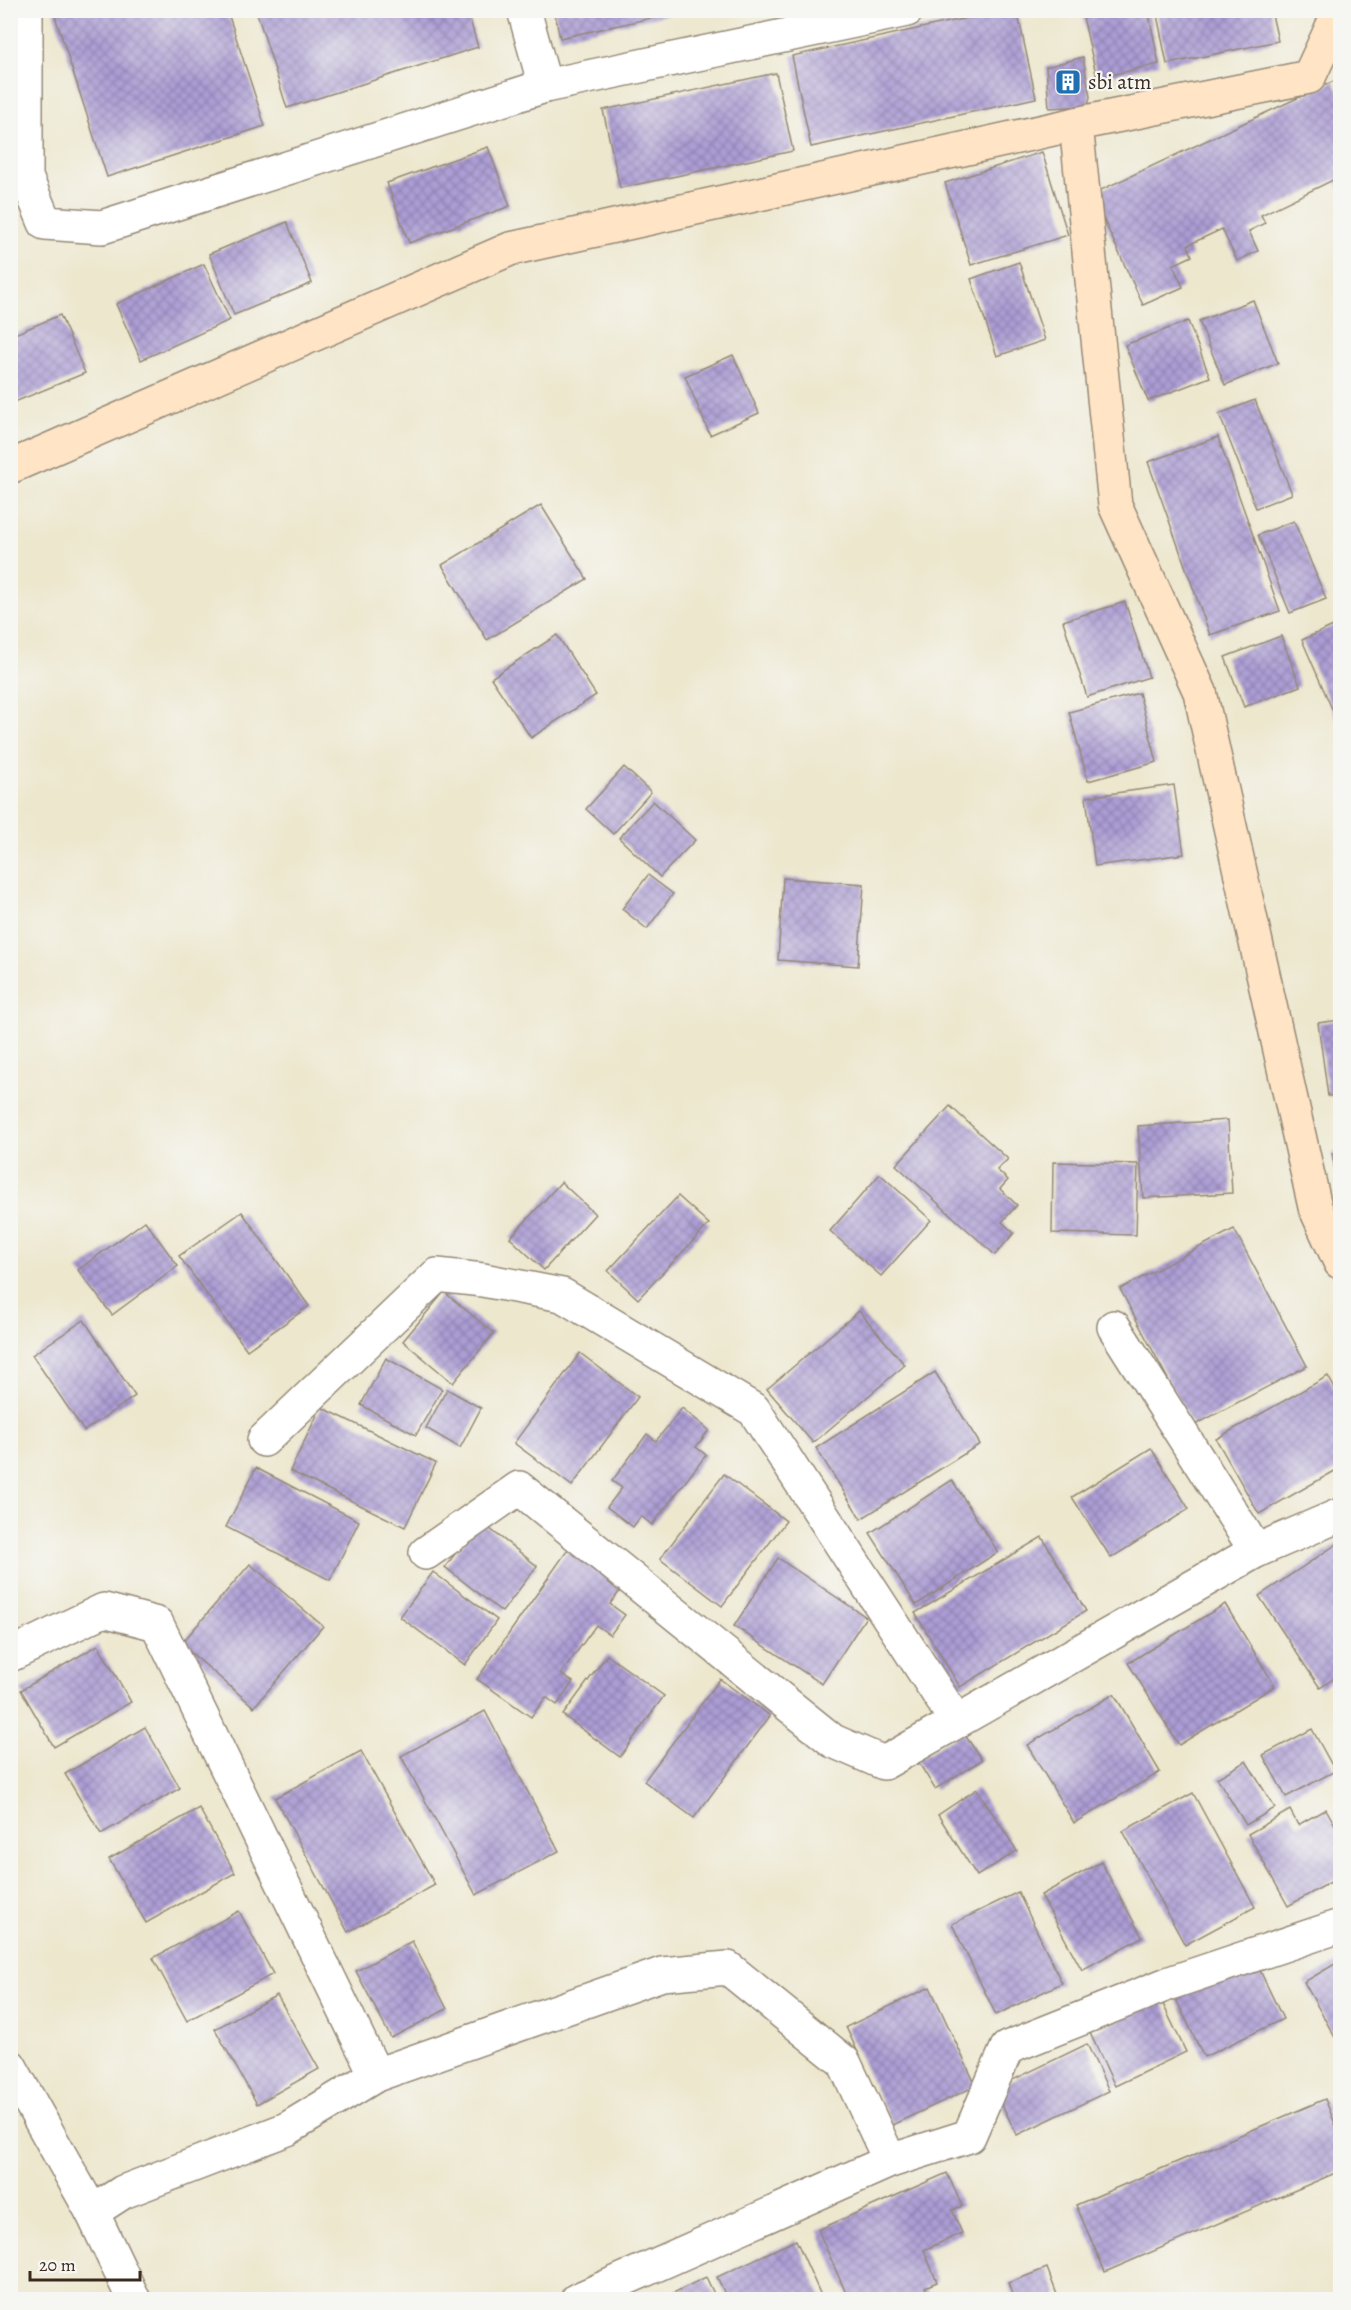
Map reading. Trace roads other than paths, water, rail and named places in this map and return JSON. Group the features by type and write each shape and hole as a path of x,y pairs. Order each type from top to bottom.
{"street":[{"path":"26,10 26,177 45,223 102,227 546,86 907,10"},
{"path":"524,10 546,86"},
{"path":"10,467 510,249 1076,124 1309,76 1340,10"},
{"path":"1076,124 1115,505 1200,692 1316,1207 1341,1262"},
{"path":"264,1440 437,1275 562,1295 754,1410 956,1721"},
{"path":"1114,1327 1256,1551"},
{"path":"426,1553 519,1488 833,1741 884,1763 1256,1551 1341,1515"},
{"path":"10,1654 104,1610 157,1624 376,2074"},
{"path":"577,2300 890,2161 969,2136 1007,2048 1170,1983 1341,1926"},
{"path":"92,2212 123,2192 287,2129 376,2074 662,1974 728,1968 844,2062 890,2161"},
{"path":"10,2066 92,2212 134,2300"}],"place":[{"name":"sbi atm","path":"1068,82"}]}
